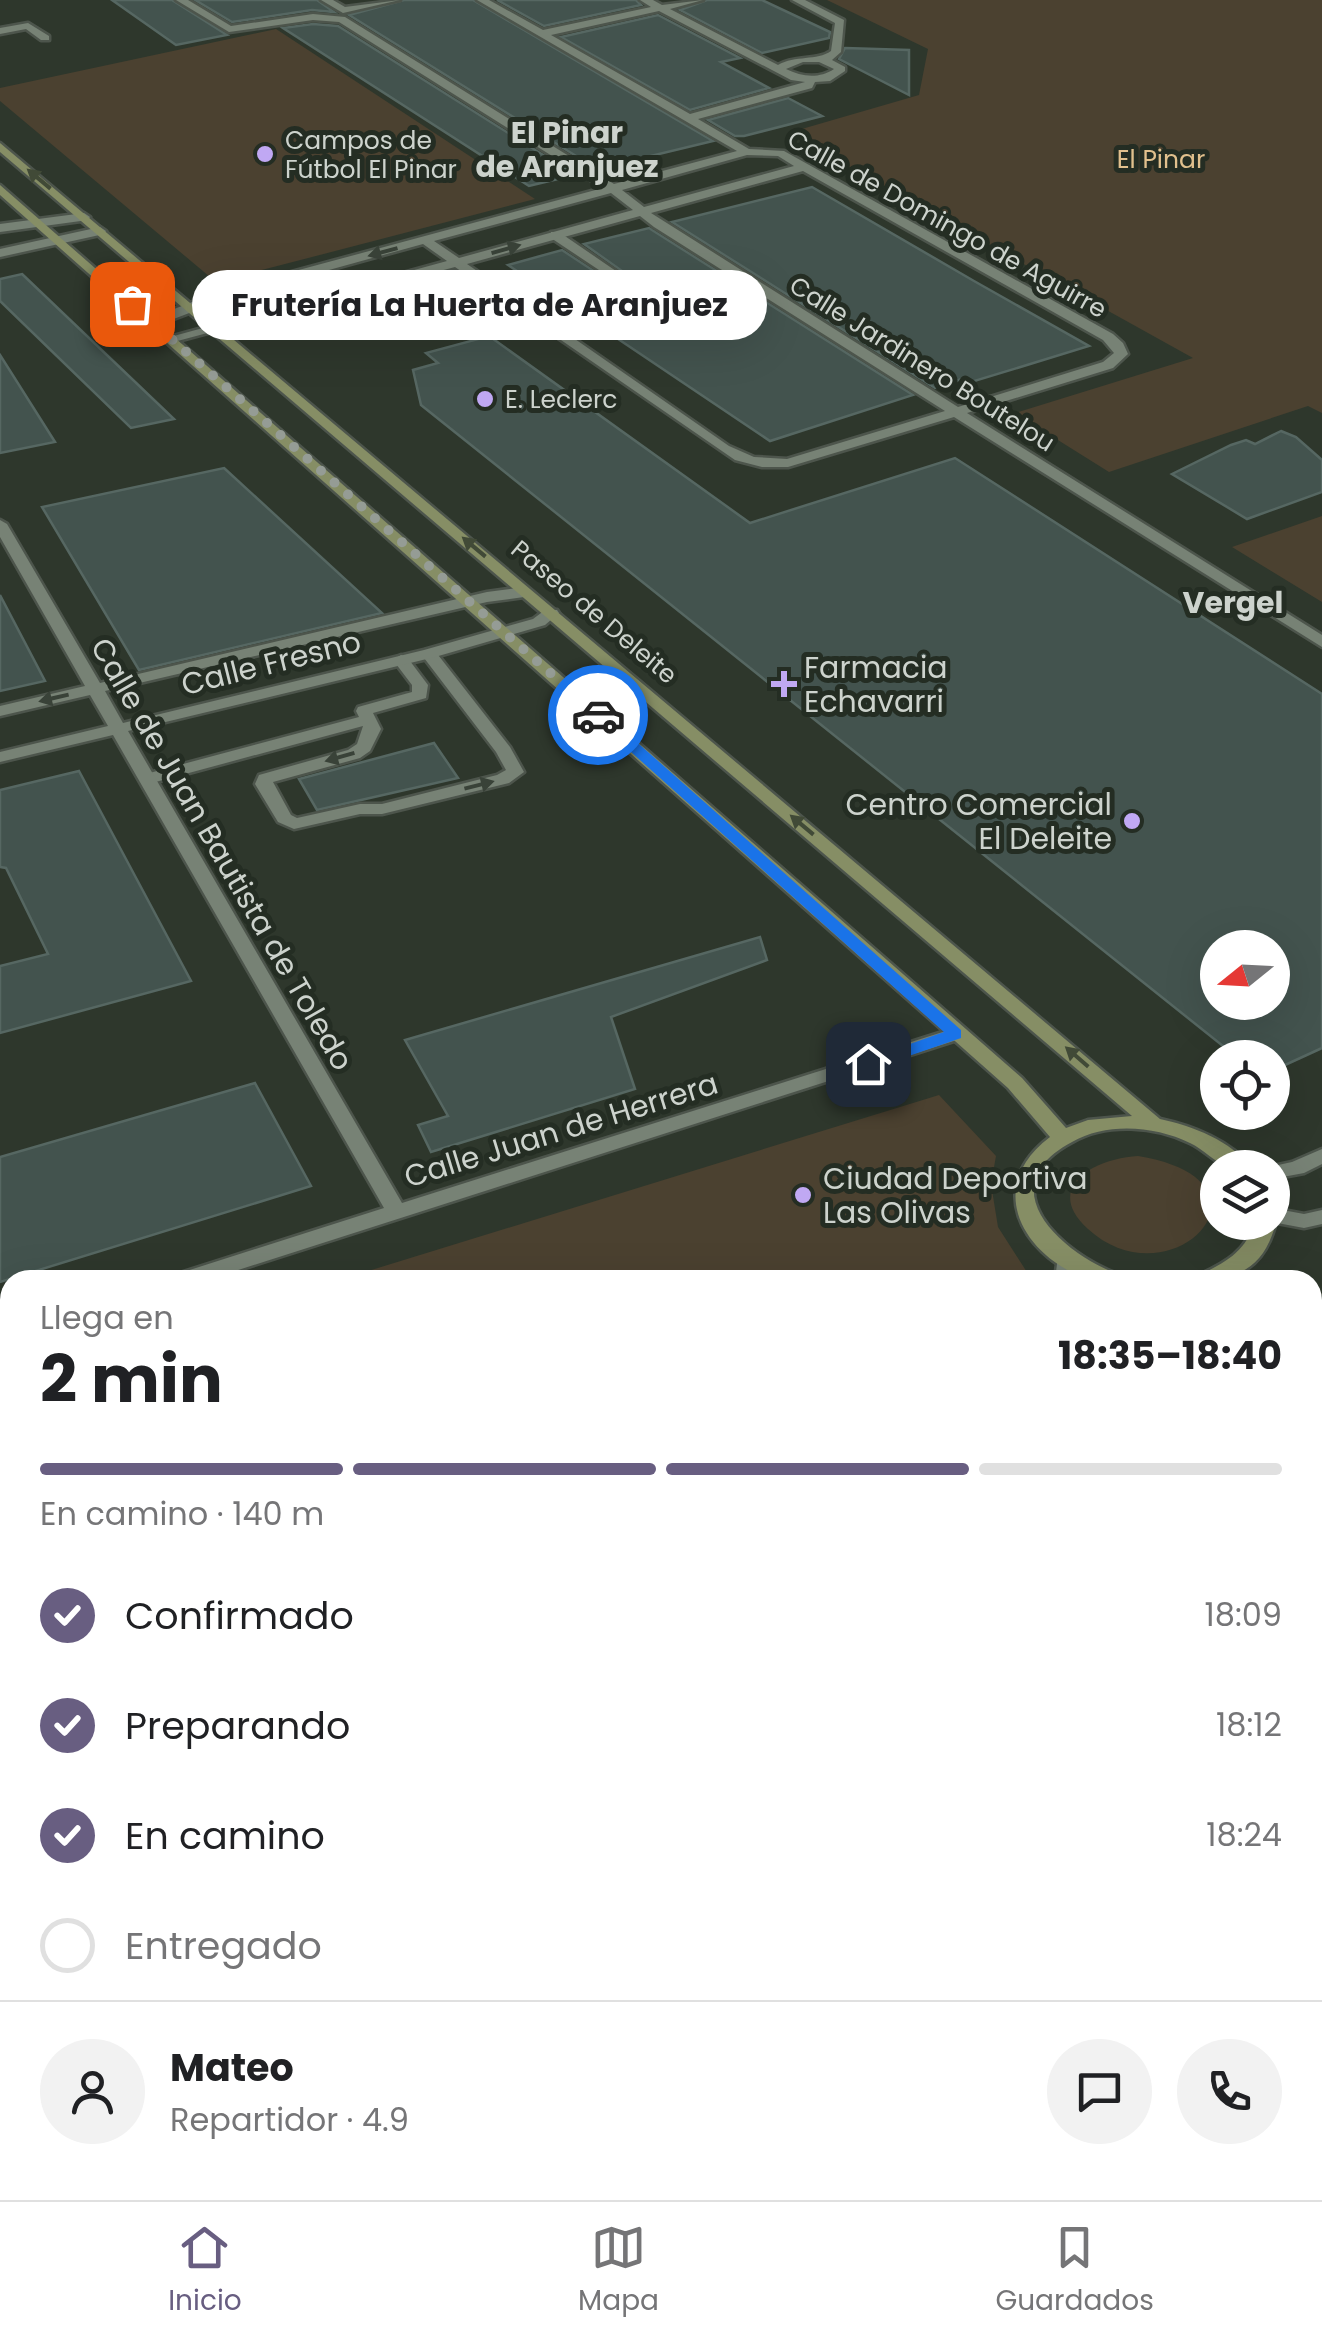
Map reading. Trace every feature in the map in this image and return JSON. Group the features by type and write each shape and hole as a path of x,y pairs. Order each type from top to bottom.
{"main road":[{"name":"Paseo de Deleite","path":"0,146 1151,1121"},
{"path":"0,189 1015,1082 1062,1137"},
{"path":"1066,1270 1025,1208 1026,1180 1038,1156 1062,1137 1096,1126 1151,1121 1202,1139 1217,1150"},
{"path":"1230,1270 1249,1257 1261,1240"}],"street":[{"path":"181,0 229,29 339,14 396,0"},
{"name":"Calle Jardinero Boutelou","path":"326,0 339,14 615,190 640,212 1322,642"},
{"name":"Calle de Domingo de Aguirre","path":"482,0 747,152 780,153 1118,346 1120,354 1108,366 957,413"},
{"path":"645,0 780,68 783,74 811,80 837,75 841,69 824,60 796,60 780,68"},
{"path":"541,34 698,0"},
{"path":"797,0 840,22 836,52 824,60"},
{"path":"0,31 28,26 45,38"},
{"path":"689,118 790,92 808,86 811,80"},
{"path":"153,322 191,306 747,152"},
{"path":"175,340 804,167"},
{"path":"0,228 84,217"},
{"path":"0,253 100,231"},
{"path":"555,236 626,282 610,290"},
{"path":"426,241 740,459 760,464 788,462 957,413"},
{"name":"Calle de Juan Bautista de Toledo","path":"0,524 396,1213"},
{"name":"Calle Fresno","path":"0,710 524,592"},
{"name":"Calle Fresno","path":"0,757 429,654 539,622 551,613"},
{"path":"401,660 420,685 420,695 364,711 373,729 354,754 265,778 264,784 284,818 294,824 360,809 382,809 503,779 515,772 504,751 429,654"},
{"path":"148,779 368,720"},
{"name":"Calle Juan de Herrera","path":"214,1270 956,1034"},
{"path":"1290,1169 1322,1156"},
{"path":"1290,1218 1322,1218"}],"green space":[{"name":"El Pinar","path":"827,0 1322,0 1322,413 1308,406 1109,472 1015,413 1193,358 788,133 919,95 928,49"},
{"name":"Campos de Fútbol El Pinar","path":"276,29 535,199 216,282 0,101 0,88"},
{"path":"1322,516 1322,602 1232,547"},
{"name":"Ciudad Deportiva Las Olivas","path":"939,1095 996,1156 991,1184 998,1227 1026,1270 371,1270"},
{"path":"1138,1156 1183,1169 1200,1184 1200,1231 1180,1246 1152,1253 1120,1249 1088,1229 1075,1214 1070,1200 1072,1188 1092,1169"}],"building":[{"path":"112,0 172,0 227,35 176,45"},
{"path":"195,0 317,0 334,12 312,10 232,22"},
{"path":"404,0 473,0 713,141 597,169 349,15"},
{"path":"497,0 636,0 641,5 544,26"},
{"path":"707,0 762,0 830,32 829,38 762,53 680,10"},
{"path":"658,15 740,58 721,62 769,88 690,110 561,37"},
{"path":"338,26 575,175 529,186 283,28"},
{"path":"845,48 909,50 909,95 839,59"},
{"path":"788,98 822,116 744,136 735,136 708,120"},
{"path":"812,187 1089,346 968,383 962,379 935,388 672,222"},
{"path":"649,228 913,395 770,441 508,265 562,250 609,281 601,293 615,297 636,281 584,244"},
{"path":"22,274 174,419 131,428 0,301 0,279"},
{"name":"Centro Comercial El Deleite","path":"489,336 750,523 955,458 1322,694 1322,1048 1290,1063 1290,1040 1215,1040 421,405 413,370 438,363 426,353"},
{"path":"0,355 55,442 0,453"},
{"path":"1281,431 1296,437 1322,460 1322,492 1247,519 1172,474 1231,445 1246,440 1255,444"},
{"path":"224,468 382,613 139,670 42,507"},
{"path":"0,595 45,681 0,691"},
{"path":"434,743 458,778 317,810 299,779"},
{"path":"79,771 191,981 0,1033 0,966 48,954 6,868 0,867 0,790"},
{"path":"760,937 767,960 611,1017 635,1089 431,1152 418,1125 448,1116 405,1040"},
{"path":"255,1083 311,1186 39,1270 0,1270 0,1157"}],"way so far":[{"path":"132,304 598,715"}],"place":[{"name":"Campos de Fútbol El Pinar","path":"265,154"},
{"name":"Frutería La Huerta de Aranjuez","path":"132,304"},
{"name":"E. Leclerc","path":"485,399"},
{"name":"Farmacia Echavarri","path":"784,684"},
{"name":"Centro Comercial El Deleite","path":"1132,821"},
{"name":"Ciudad Deportiva Las Olivas","path":"803,1195"}],"district":[{"name":"El Pinar de Aranjuez","path":"567,149"},
{"name":"Vergel","path":"1233,602"}],"route":[{"path":"598,715 956,1034 868,1064"}]}
